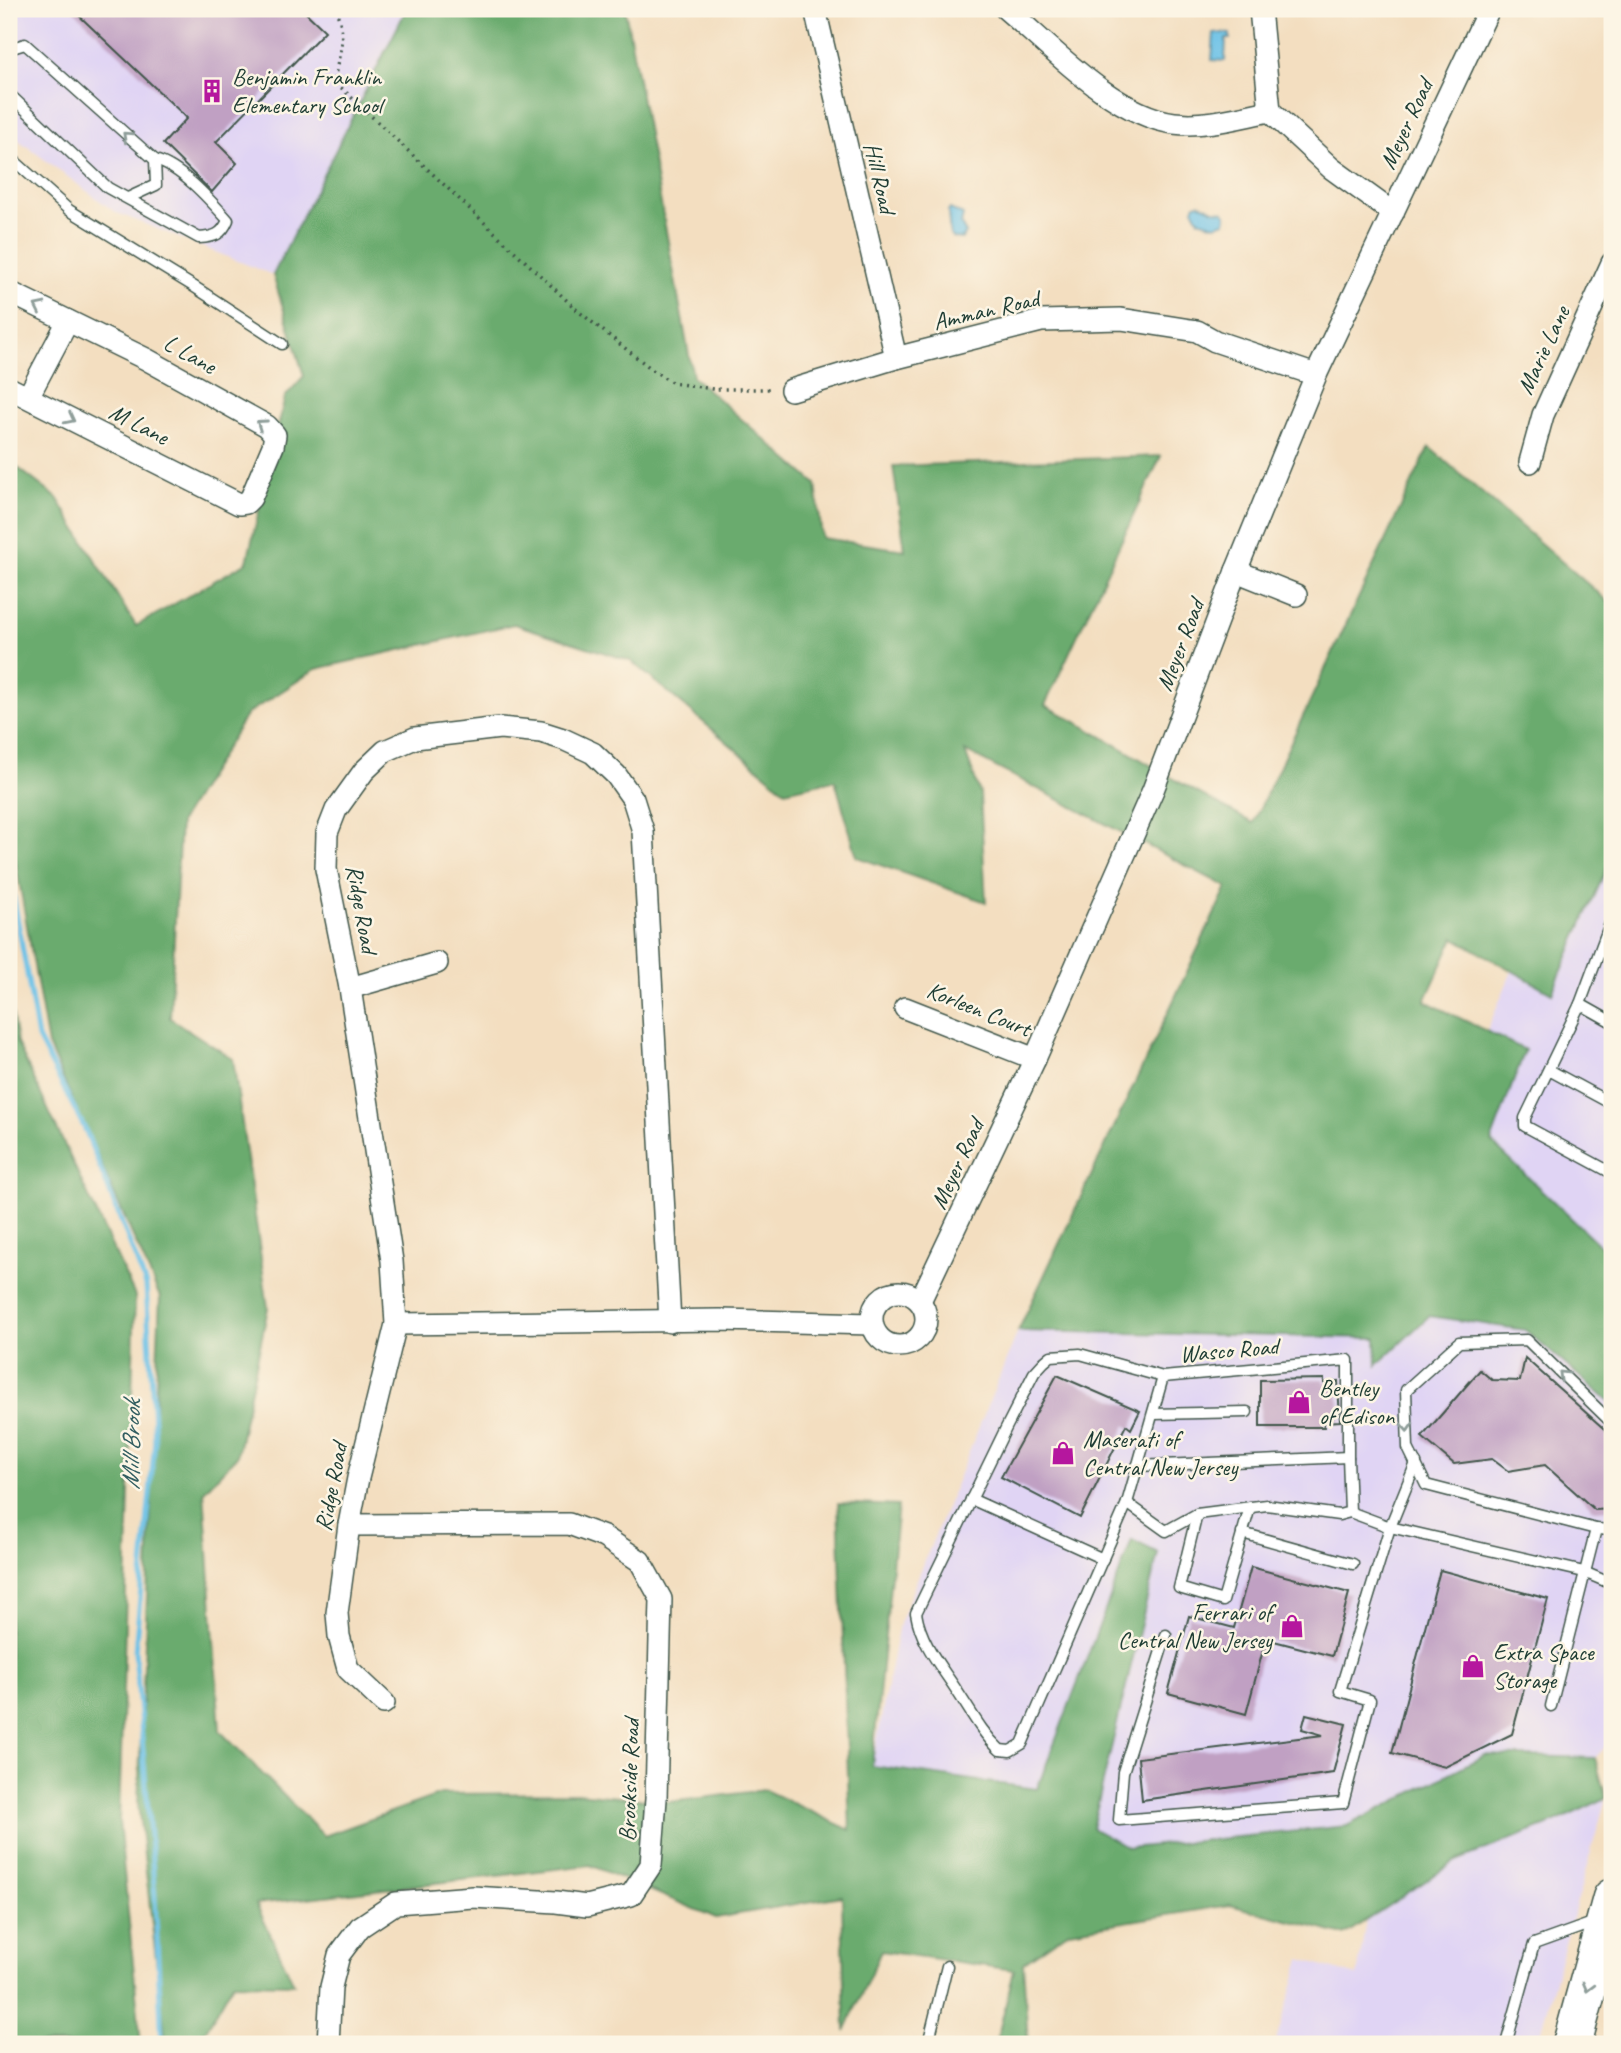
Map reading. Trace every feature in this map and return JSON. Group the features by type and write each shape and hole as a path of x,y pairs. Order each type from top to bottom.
{"highway":[{"path":"1572,2044 1610,1907"},
{"path":"1600,2044 1612,1998"}],"street":[{"name":"Hill Road","path":"815,9 896,358"},
{"path":"1006,9 1103,92 1143,116 1174,123 1207,124 1270,111"},
{"path":"1260,9 1270,111 1331,168 1393,213"},
{"name":"Meyer Road","path":"872,1324 881,1340 898,1347 915,1342 926,1327 925,1309 920,1301 1035,1059 1153,790 1236,571 1316,375 1489,9"},
{"name":"Marie Lane","path":"1530,462 1542,415 1612,262"},
{"name":"L Lane","path":"9,292 146,359 267,426 275,435 273,446 251,498 246,503"},
{"name":"Amman Road","path":"791,390 896,358 1041,321 1121,319 1197,331 1215,341 1316,375"},
{"path":"18,393 68,321"},
{"name":"M Lane","path":"18,393 239,504 246,503"},
{"path":"1236,571 1296,595"},
{"name":"Ridge Road","path":"384,1703 348,1669 339,1636 337,1613 358,1478 397,1324 392,1261 350,988 326,869 327,833 336,810 364,771 385,751 415,737 500,728 541,732 593,753 616,775 632,799 643,831 670,1322"},
{"path":"350,988 437,963"},
{"name":"Korleen Court","path":"905,1008 1035,1059"},
{"path":"397,1324 720,1320 872,1324 874,1307 887,1294 905,1292 920,1301"},
{"name":"Brookside Road","path":"328,2044 331,1987 339,1955 360,1927 396,1903 473,1898 587,1906 631,1895 652,1865 656,1800 661,1599 640,1561 604,1537 569,1524 349,1525"}],"lane":[{"path":"9,49 25,44 155,160 169,164 217,207 228,220 225,228 214,237 199,238 108,188 9,94"},
{"path":"9,156 69,210 282,344"},
{"path":"128,198 156,186 155,160"},
{"path":"1612,918 1580,1004 1525,1118 1525,1126 1612,1173"},
{"path":"1580,1004 1612,1022"},
{"path":"1549,1070 1612,1104"},
{"path":"1612,1423 1527,1340 1459,1342 1406,1390 1408,1448 1426,1485 1595,1529 1612,1530"},
{"path":"1102,1559 971,1499 1034,1373 1051,1356 1080,1354 1163,1377"},
{"name":"Wasco Road","path":"971,1499 915,1614 924,1643 971,1715 1000,1750 1010,1751 1022,1744 1127,1503 1163,1377 1349,1360 1350,1512"},
{"path":"1153,1414 1247,1412"},
{"path":"1138,1466 1348,1457"},
{"path":"1166,1635 1123,1772 1119,1820 1343,1803 1370,1700 1340,1691 1390,1527 1416,1463"},
{"path":"1127,1503 1166,1531 1197,1514 1267,1505 1339,1516 1350,1512 1390,1527 1584,1572 1612,1584"},
{"path":"1197,1514 1179,1588 1223,1601 1250,1507"},
{"path":"1551,1706 1595,1529"},
{"path":"1242,1533 1353,1564"},
{"path":"1596,1578 1612,1576"},
{"path":"1506,2044 1534,1944 1610,1907"},
{"path":"928,2044 947,1966"}],"path":[{"path":"334,9 342,19 342,36 334,81 578,311 673,383 713,389 791,390"}],"shaded area":[{"path":"9,9 403,9 405,12 273,275 115,212 9,133"},
{"path":"1612,856 1612,1257 1490,1142 1525,1050 1487,1031 1512,971 1552,993"},
{"path":"1428,1315 1525,1330 1612,1404 1612,1740 1595,1758 1485,1755 1347,1826 1129,1849 1092,1828 1158,1553 1132,1540 1037,1789 872,1766 899,1624 1018,1331 1376,1338 1377,1365"},
{"path":"1606,1798 1537,2044 1275,2044 1301,1959 1357,1976 1366,1921 1456,1861 1555,1822"}],"green space":[{"path":"403,9 625,9 693,377 816,484 822,538 905,550 893,466 1161,456 1045,705 1253,823 1429,447 1612,605 1612,856 1552,993 1454,938 1425,1001 1525,1050 1491,1142 1612,1257 1612,1404 1525,1330 1429,1316 1377,1365 1376,1338 1018,1331 1227,887 965,751 980,793 986,902 857,857 835,780 785,791 631,661 514,624 316,669 247,714 180,822 170,1018 233,1059 268,1308 237,1456 204,1491 220,1731 324,1836 441,1794 577,1793 670,1802 765,1790 850,1830 838,1503 898,1506 872,1766 1037,1789 1132,1540 1158,1553 1092,1828 1128,1848 1347,1826 1485,1755 1595,1758 1606,1798 1555,1822 1456,1861 1344,1935 1230,1905 1069,1931 1023,1963 1028,2044 996,2044 1014,1970 881,1951 845,2031 842,1896 716,1918 590,1865 256,1904 294,1984 233,1983 203,2035 207,2044 166,2044 138,1804 160,1297 48,1045 9,824 9,461 57,498 136,626 247,562 285,397 304,376 273,275 405,12"},
{"path":"9,992 17,1043 135,1296 119,1821 141,2044 9,2044"}],"water":[{"path":"1214,33 1230,34 1230,39 1226,39 1225,61 1212,60"},
{"path":"1199,203 1223,211 1226,215 1225,222 1215,225 1199,220 1193,208"},
{"path":"950,209 963,215 961,224 966,233 962,239 950,235"}],"building":[{"name":"Benjamin Franklin Elementary School","path":"72,9 302,9 325,31 216,142 237,163 212,192 163,144 187,118"},
{"path":"1525,1358 1612,1436 1612,1509 1595,1510 1545,1465 1508,1471 1492,1459 1454,1464 1422,1437 1480,1370 1492,1380 1520,1381"},
{"name":"Maserati of Central New Jersey","path":"1057,1375 1140,1411 1131,1429 1126,1425 1080,1518 1001,1477"},
{"name":"Bentley of Edison","path":"1324,1379 1324,1383 1338,1381 1340,1421 1323,1422 1324,1427 1260,1427 1260,1380"},
{"path":"1251,1567 1349,1593 1332,1656 1266,1639 1246,1714 1168,1693 1189,1616 1234,1628"},
{"name":"Extra Space Storage","path":"1440,1570 1548,1599 1512,1734 1445,1767 1392,1753"},
{"path":"1306,1714 1346,1724 1333,1773 1142,1800 1138,1758 1323,1735 1302,1729"}],"waterway":[{"name":"Mill Brook","path":"9,870 38,1038 85,1129 146,1285 155,1440 135,1651 155,1897 162,2044"}],"place":[{"name":"Benjamin Franklin Elementary School","path":"212,91"},
{"name":"Bentley of Edison","path":"1299,1402"},
{"name":"Maserati of Central New Jersey","path":"1063,1453"},
{"name":"Ferrari of Central New Jersey","path":"1292,1626"},
{"name":"Extra Space Storage","path":"1473,1666"}]}
